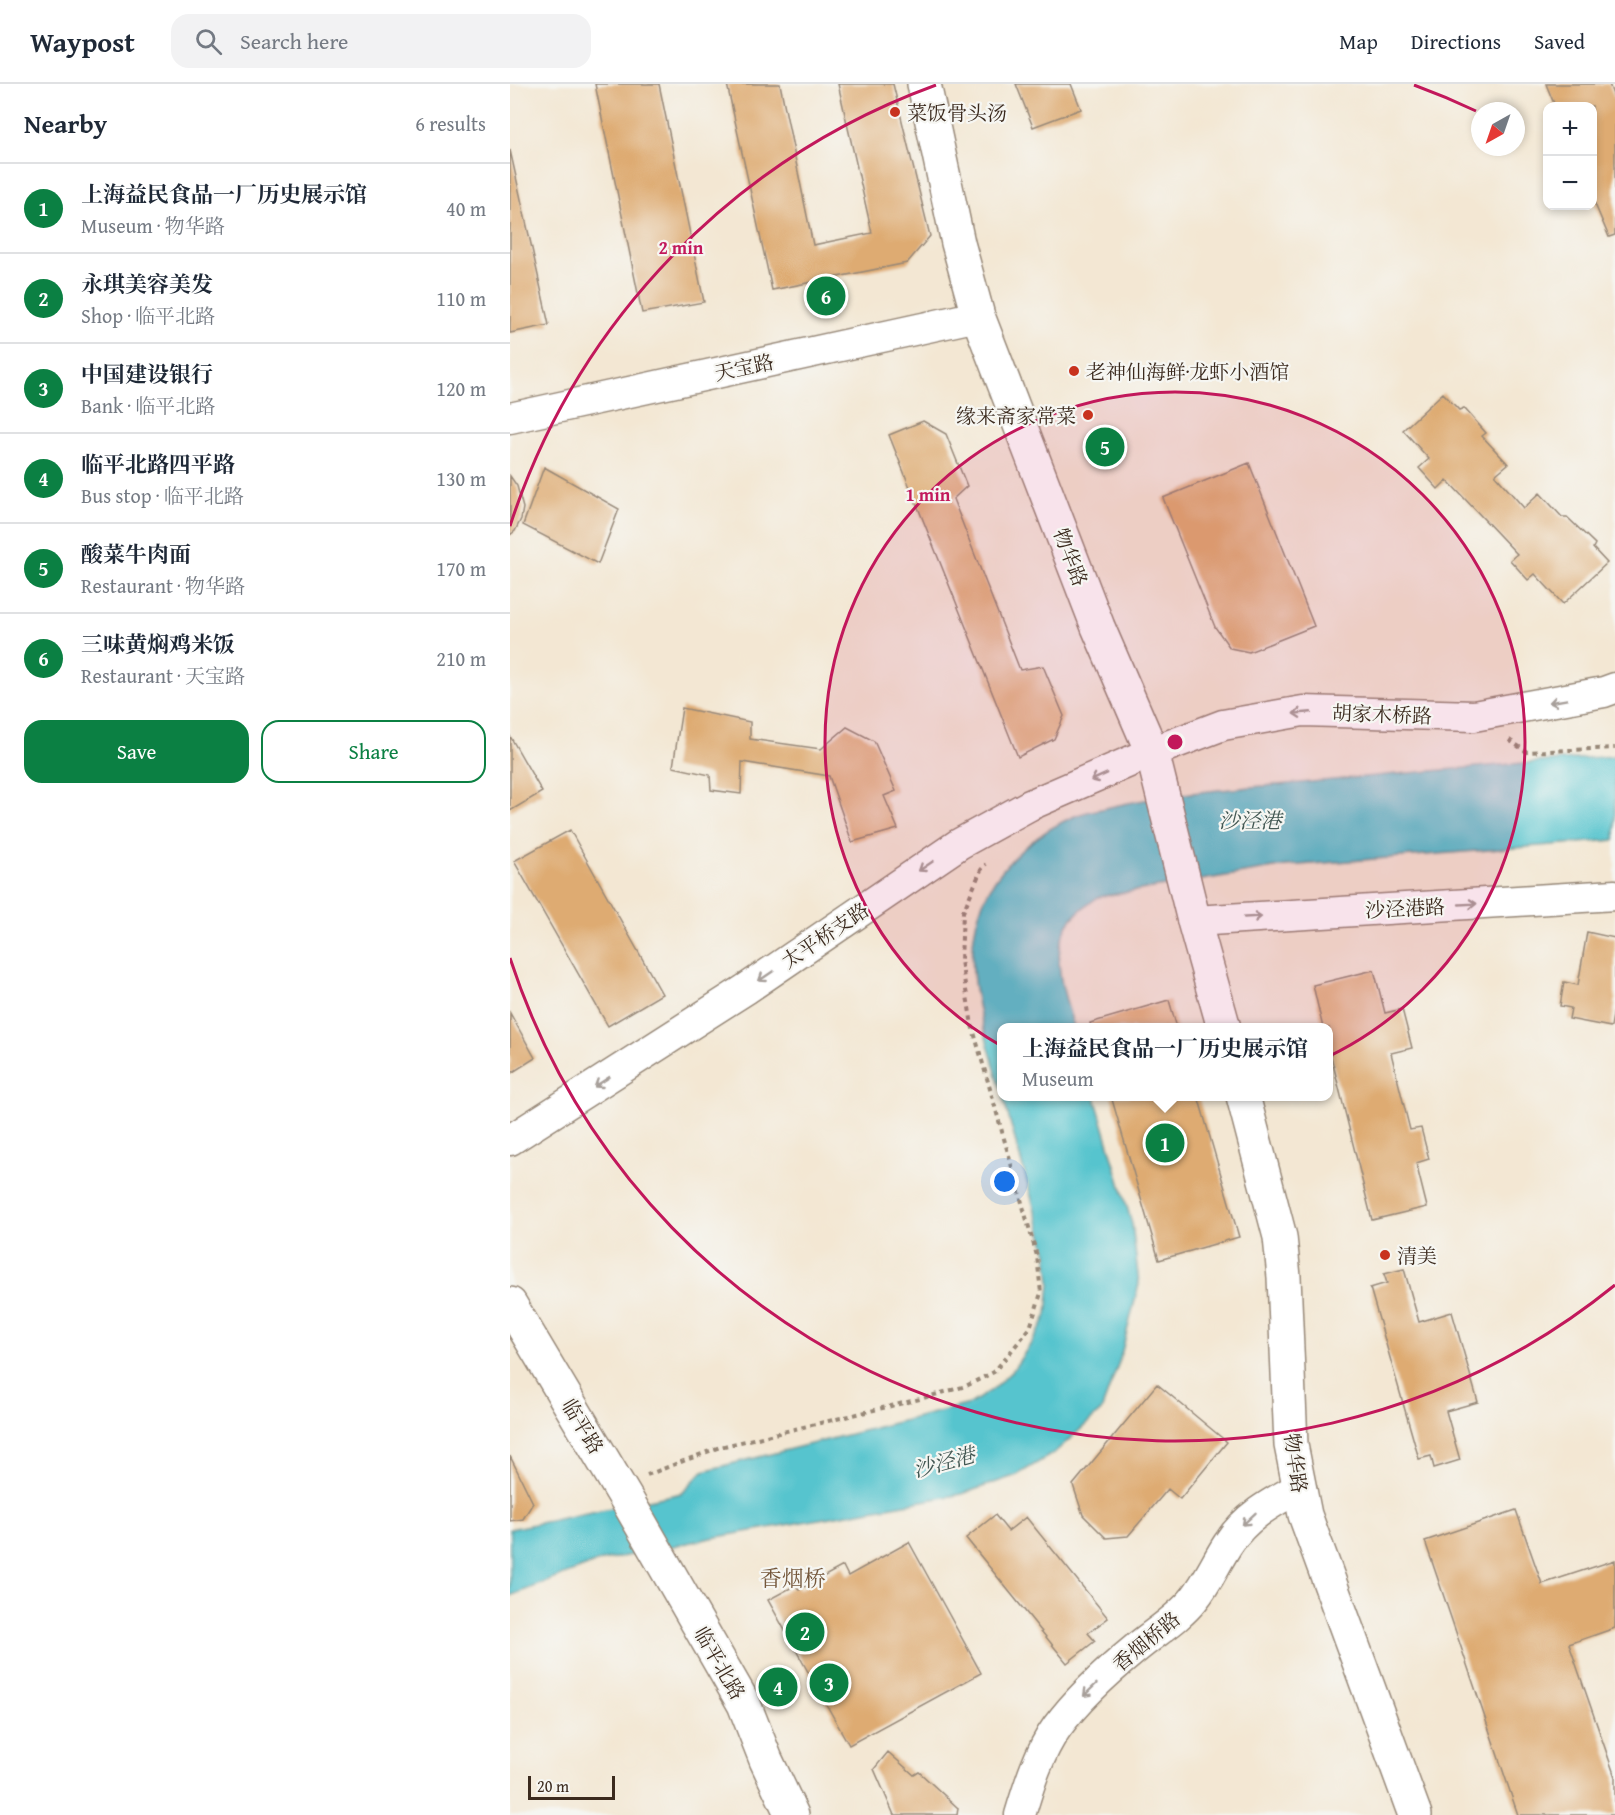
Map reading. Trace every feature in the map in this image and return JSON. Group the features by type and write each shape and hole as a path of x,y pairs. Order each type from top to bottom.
{"street":[{"name":"物华路","path":"924,84 958,243 978,316 1098,627 1152,752 1194,921 1223,1023"},
{"name":"天宝路","path":"510,418 978,316"},
{"name":"胡家木桥路","path":"1152,752 1224,725 1303,711 1474,716 1615,688"},
{"name":"太平桥支路","path":"510,1140 746,989 959,843 1030,805 1152,752"},
{"name":"沙泾港路","path":"1194,921 1615,895"},
{"name":"物华路","path":"1244,1101 1280,1237 1284,1277 1291,1445 1298,1488 1305,1515 1415,1815"},
{"name":"临平路","path":"510,1304 654,1549"},
{"name":"香烟桥路","path":"1020,1815 1041,1756 1057,1728 1080,1700 1113,1667 1171,1622 1194,1599 1228,1544 1245,1522 1264,1506 1298,1488"},
{"name":"临平北路","path":"654,1549 744,1704 766,1760 792,1815"}],"path":[{"path":"1474,716 1527,752 1615,748"},
{"path":"623,1493 720,1447 966,1386 994,1372 1030,1328 1041,1293 1037,1256 972,1025 961,961 963,912 981,870 989,861"}],"water":[{"name":"沙泾港","path":"1615,756 1615,840 1286,866 1098,897 1071,920 1061,942 1059,966 1073,1023 997,1023 997,1076 975,991 973,941 978,916 995,880 1014,857 1037,837 1079,814 1151,799 1193,793"},
{"name":"沙泾港","path":"1004,1101 1096,1101 1132,1224 1139,1284 1120,1359 1101,1411 1054,1453 1017,1475 962,1494 711,1538 597,1562 510,1596 510,1529 682,1493 703,1471 970,1404 992,1390 1013,1370 1047,1315 1050,1282 1047,1253"}],"building":[{"path":"595,84 659,84 704,302 642,313"},
{"path":"727,84 780,84 813,245 872,233 838,84 893,84 930,236 907,263 772,290"},
{"path":"1016,84 1071,84 1081,109 1033,127"},
{"path":"1546,84 1609,84 1615,100 1615,235 1609,237 1597,209 1597,102 1553,102"},
{"path":"510,150 549,325 510,333"},
{"path":"1443,393 1459,410 1464,408 1486,433 1482,436 1508,464 1495,475 1524,508 1540,493 1562,517 1567,517 1595,544 1593,548 1607,563 1563,604 1535,574 1528,580 1510,560 1517,554 1447,480 1438,489 1419,468 1429,459 1403,430"},
{"path":"923,421 946,434 967,486 953,499 1020,670 1043,666 1064,716 1054,739 1018,757 889,435"},
{"path":"1249,463 1314,626 1249,652 1230,648 1215,627 1163,498"},
{"path":"544,467 619,509 598,564 523,525"},
{"path":"510,476 517,486 523,508 521,519 515,531 510,535"},
{"path":"682,708 750,722 750,739 821,749 847,727 874,741 896,791 884,796 898,829 852,842 829,776 742,762 741,794 711,790 710,775 673,767"},
{"path":"510,736 542,792 510,811"},
{"path":"570,830 662,994 608,1026 514,861"},
{"path":"1587,932 1615,938 1615,1004 1611,1027 1569,1019 1571,1008 1560,1006 1564,982 1578,985"},
{"path":"1374,970 1385,1013 1402,1009 1412,1048 1391,1053 1410,1130 1421,1128 1429,1159 1416,1163 1427,1207 1372,1220 1333,1064 1333,1023 1322,1023 1313,985"},
{"path":"1169,1000 1176,1023 1090,1023"},
{"path":"510,1013 535,1058 510,1074"},
{"path":"1112,1101 1199,1101 1239,1237 1159,1260"},
{"path":"1404,1269 1419,1322 1452,1312 1478,1402 1446,1411 1460,1460 1434,1468 1431,1456 1419,1459 1370,1288 1387,1283 1384,1274"},
{"path":"1157,1384 1227,1442 1180,1499 1168,1489 1128,1536 1106,1538 1083,1515 1073,1485"},
{"path":"510,1456 533,1503 523,1519 510,1521"},
{"path":"1516,1510 1542,1584 1615,1560 1615,1628 1569,1644 1615,1777 1615,1815 1518,1815 1425,1541"},
{"path":"995,1515 1008,1531 1026,1517 1108,1618 1088,1633 1095,1641 1067,1663 966,1538"},
{"path":"909,1542 981,1673 849,1745 768,1600 796,1585 799,1590 843,1566 848,1576"},
{"path":"888,1752 914,1775 919,1772 958,1808 957,1815 894,1815 874,1769"}],"place":[{"name":"菜饭骨头汤","path":"895,112"},
{"name":"三味黄焖鸡米饭","path":"826,296"},
{"name":"老神仙海鲜·龙虾小酒馆","path":"1074,371"},
{"name":"缘来斋家常菜","path":"1088,415"},
{"name":"酸菜牛肉面","path":"1105,447"},
{"name":"上海益民食品一厂历史展示馆","path":"1165,1143"},
{"name":"清美","path":"1385,1255"},
{"name":"永琪美容美发","path":"805,1632"},
{"name":"中国建设银行","path":"829,1683"},
{"name":"临平北路四平路","path":"778,1687"}],"district":[{"name":"香烟桥","path":"793,1578"}]}
